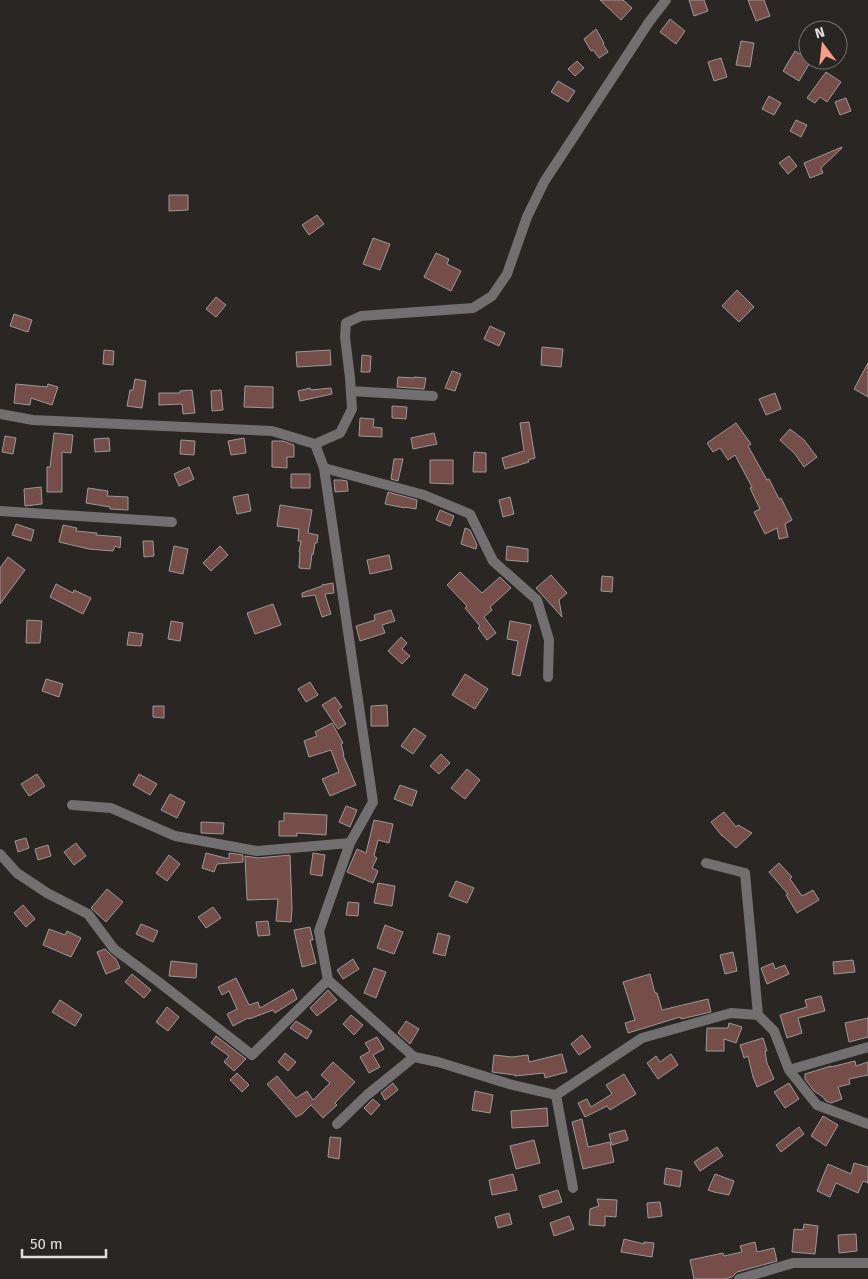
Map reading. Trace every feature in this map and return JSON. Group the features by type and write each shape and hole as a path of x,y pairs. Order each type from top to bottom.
{"street":[{"path":"0,414 33,420 272,431 315,444 340,433 352,409 345,337 346,323 362,316 473,308 492,296 507,274 527,217 544,182 649,22 666,0"},
{"path":"351,391 433,396"},
{"path":"315,444 324,468 373,802 350,843 319,931 328,980 414,1057 438,1062 508,1084 556,1095 642,1038 731,1013 758,1015"},
{"path":"324,468 424,494 470,514 493,561 538,600 549,640 548,677"},
{"path":"0,511 172,522"},
{"path":"72,805 111,808 175,836 257,851 350,843"},
{"path":"0,854 17,873 47,893 88,914 114,949 252,1055 328,980"},
{"path":"706,863 745,873 758,1015 774,1031 789,1070 817,1105 868,1124"},
{"path":"789,1070 868,1047"},
{"path":"337,1124 367,1094 414,1057"},
{"path":"556,1095 573,1188"},
{"path":"739,1279 794,1263 868,1263"}],"building":[{"path":"600,0 623,0 632,8 621,20"},
{"path":"689,0 704,0 708,11 694,16"},
{"path":"748,0 764,0 770,16 756,21"},
{"path":"670,19 685,31 676,44 660,32"},
{"path":"596,29 608,52 599,58 593,50 591,51 584,39"},
{"path":"741,41 754,43 750,67 736,65"},
{"path":"795,51 798,53 798,70 806,70 799,81 783,71"},
{"path":"721,58 727,77 714,81 708,62"},
{"path":"577,61 584,68 575,76 568,69"},
{"path":"826,72 841,82 827,102 820,97 815,103 807,98"},
{"path":"558,81 575,91 568,102 551,92"},
{"path":"769,96 781,103 774,115 762,109"},
{"path":"846,98 851,111 840,115 835,102"},
{"path":"796,120 807,125 801,137 790,131"},
{"path":"842,147 821,168 823,173 810,178 804,163"},
{"path":"789,156 797,166 788,174 779,163"},
{"path":"169,195 188,195 188,210 169,211"},
{"path":"317,215 324,224 309,235 302,225"},
{"path":"373,238 390,244 380,270 363,264"},
{"path":"436,253 449,259 447,264 461,271 451,291 424,277"},
{"path":"737,290 754,307 739,322 722,306"},
{"path":"216,297 226,305 216,317 206,309"},
{"path":"14,314 32,320 28,332 10,326"},
{"path":"490,326 505,333 499,346 484,339"},
{"path":"542,347 563,349 561,367 541,365"},
{"path":"104,350 114,351 113,365 103,364"},
{"path":"330,350 331,365 297,367 296,352"},
{"path":"362,355 371,356 370,372 361,372"},
{"path":"868,363 868,397 854,389"},
{"path":"452,371 461,374 455,391 445,388"},
{"path":"398,377 426,378 424,389 397,387"},
{"path":"135,379 146,381 142,408 127,406 130,390 133,390"},
{"path":"16,384 47,387 48,384 58,387 52,405 31,398 30,405 14,403"},
{"path":"245,386 273,387 273,408 244,407"},
{"path":"310,388 311,390 331,388 332,394 300,401 298,391"},
{"path":"192,390 195,413 183,414 182,404 159,405 159,393 180,393 180,391"},
{"path":"221,390 223,410 212,411 211,391"},
{"path":"775,393 781,409 766,415 759,399"},
{"path":"392,406 407,407 406,419 392,418"},
{"path":"360,418 374,419 373,427 382,428 382,437 359,436"},
{"path":"529,422 535,458 528,460 529,462 505,469 502,458 524,451 520,423"},
{"path":"736,423 751,444 748,446 779,499 781,498 792,520 785,524 788,537 779,539 777,528 765,534 754,512 760,509 750,488 752,487 735,455 728,460 720,448 713,452 707,443"},
{"path":"790,429 804,440 817,457 804,467 795,454 780,440"},
{"path":"54,433 73,435 71,453 62,452 62,492 47,492 47,467 50,467"},
{"path":"434,433 437,444 413,449 411,438"},
{"path":"5,436 16,438 13,454 2,452"},
{"path":"109,438 110,451 95,452 94,439"},
{"path":"244,438 246,453 231,455 228,441"},
{"path":"181,440 195,441 194,455 180,454"},
{"path":"272,441 283,441 294,445 294,457 287,457 287,468 272,467"},
{"path":"474,452 486,453 486,472 473,472"},
{"path":"394,459 403,459 398,481 391,479"},
{"path":"430,460 453,460 453,484 430,483"},
{"path":"189,467 194,479 179,486 174,474"},
{"path":"291,474 310,474 310,488 291,488"},
{"path":"334,480 347,481 348,491 335,492"},
{"path":"41,487 42,504 25,506 24,489"},
{"path":"88,488 108,491 107,496 128,497 128,510 110,509 110,507 86,503"},
{"path":"388,492 417,500 416,509 385,504"},
{"path":"248,494 251,511 237,514 233,497"},
{"path":"510,497 514,514 503,517 499,500"},
{"path":"280,505 312,510 308,533 318,535 310,569 299,568 301,541 298,541 299,529 277,526"},
{"path":"440,510 454,516 450,526 436,520"},
{"path":"16,524 34,530 31,541 12,535"},
{"path":"63,525 77,528 76,531 121,537 120,548 115,546 113,551 89,549 59,542"},
{"path":"465,528 470,530 477,545 476,549 461,544"},
{"path":"143,541 153,541 154,556 144,557"},
{"path":"174,546 188,549 183,574 169,571"},
{"path":"220,546 228,555 211,571 203,563"},
{"path":"507,546 528,549 528,562 506,560"},
{"path":"389,555 392,569 370,574 367,560"},
{"path":"8,557 25,570 0,604 0,568"},
{"path":"460,572 482,593 500,577 511,588 490,607 492,610 484,617 496,633 487,640 478,628 480,626 465,608 467,606 447,585"},
{"path":"551,575 567,593 559,600 562,617 536,588"},
{"path":"602,576 613,577 612,592 601,591"},
{"path":"333,583 334,593 325,594 331,614 322,617 315,595 302,597 302,593"},
{"path":"56,584 73,593 74,590 91,598 83,614 50,597"},
{"path":"273,604 281,625 255,634 247,613"},
{"path":"391,610 395,621 382,625 385,633 360,641 356,626 375,620 374,615"},
{"path":"27,620 42,621 40,643 26,643"},
{"path":"171,621 183,623 180,641 168,639"},
{"path":"510,621 531,625 520,676 512,674 518,641 507,639"},
{"path":"129,632 143,634 141,646 127,645"},
{"path":"401,637 407,643 402,649 410,656 402,664 388,651"},
{"path":"465,674 488,689 475,709 452,695"},
{"path":"46,679 63,684 59,697 42,691"},
{"path":"310,682 318,695 306,702 298,689"},
{"path":"335,697 342,707 338,710 346,724 338,729 322,705"},
{"path":"387,705 388,726 371,726 371,706"},
{"path":"153,706 164,706 164,718 153,717"},
{"path":"332,723 343,743 341,744 343,755 356,785 330,796 322,779 339,772 331,750 309,757 304,741 317,736 315,732"},
{"path":"414,728 426,736 413,754 401,746"},
{"path":"441,754 450,763 439,774 430,766"},
{"path":"467,769 480,780 465,799 451,788"},
{"path":"37,774 45,786 29,796 21,784"},
{"path":"139,774 157,784 150,795 133,785"},
{"path":"400,785 417,791 412,806 394,799"},
{"path":"170,794 185,802 177,818 161,810"},
{"path":"346,806 357,810 350,827 339,822"},
{"path":"724,812 736,827 738,825 752,833 736,848 722,836 711,822"},
{"path":"284,813 327,815 326,835 297,833 297,836 279,836 279,821 284,821"},
{"path":"374,820 393,824 389,843 378,840 374,856 377,858 372,868 378,871 373,883 347,872 357,849 366,853"},
{"path":"201,822 224,823 223,834 201,833"},
{"path":"26,838 29,848 18,852 15,841"},
{"path":"76,843 86,856 74,865 64,852"},
{"path":"48,845 51,856 38,860 35,849"},
{"path":"206,853 229,859 229,853 243,855 243,862 217,864 214,872 202,868"},
{"path":"313,853 325,855 322,876 310,874"},
{"path":"169,855 180,864 167,881 156,873"},
{"path":"290,855 291,922 276,921 278,899 247,900 245,856 258,858"},
{"path":"779,863 792,877 790,879 802,896 813,890 819,900 797,913 786,895 788,894 769,872"},
{"path":"456,881 474,888 467,903 449,896"},
{"path":"378,883 395,886 392,906 374,903"},
{"path":"107,889 123,902 106,922 91,908"},
{"path":"348,902 359,903 358,916 346,915"},
{"path":"23,905 35,919 26,927 14,913"},
{"path":"213,907 221,918 206,928 198,917"},
{"path":"268,921 270,935 258,936 256,922"},
{"path":"141,924 158,931 153,942 136,934"},
{"path":"385,925 403,932 394,954 377,948"},
{"path":"310,927 313,940 310,940 316,963 302,967 294,930"},
{"path":"49,929 65,935 67,931 81,938 71,957 43,945"},
{"path":"438,933 450,936 445,956 433,953"},
{"path":"105,949 116,959 120,968 106,974 97,952"},
{"path":"733,952 737,971 725,974 720,955"},
{"path":"353,959 359,969 343,979 337,970"},
{"path":"853,960 855,972 834,974 833,962"},
{"path":"171,961 197,964 196,978 169,976"},
{"path":"773,963 775,969 785,965 789,974 767,984 761,968"},
{"path":"374,968 386,972 376,998 364,993"},
{"path":"132,974 151,990 144,998 125,982"},
{"path":"650,974 662,1010 708,999 711,1012 681,1019 680,1017 628,1033 625,1023 635,1020 623,982"},
{"path":"236,978 249,1005 258,1002 260,1008 293,989 297,999 275,1013 273,1010 248,1018 233,1026 227,1014 237,1009 229,991 222,995 218,987"},
{"path":"328,990 337,1000 317,1016 310,1008"},
{"path":"821,996 825,1011 798,1018 802,1033 787,1038 780,1015 807,1007 805,1000"},
{"path":"60,1000 82,1015 75,1026 52,1012"},
{"path":"167,1007 179,1017 168,1031 156,1022"},
{"path":"351,1015 363,1025 354,1035 343,1024"},
{"path":"868,1018 868,1037 849,1042 845,1023"},
{"path":"296,1021 312,1031 307,1039 290,1028"},
{"path":"406,1021 419,1029 410,1044 398,1033"},
{"path":"729,1023 742,1027 736,1043 724,1039 724,1051 706,1051 707,1028 728,1028"},
{"path":"582,1035 591,1047 579,1055 571,1044"},
{"path":"216,1036 246,1059 234,1071 224,1062 229,1056 211,1043"},
{"path":"377,1037 384,1049 373,1055 380,1067 369,1073 360,1057 370,1051 365,1043"},
{"path":"763,1038 767,1051 765,1051 767,1063 774,1079 757,1087 748,1056 744,1058 740,1045"},
{"path":"285,1053 296,1062 288,1071 278,1062"},
{"path":"562,1054 567,1072 545,1078 544,1073 515,1076 492,1072 494,1055 512,1057 528,1055 529,1062"},
{"path":"671,1054 678,1065 658,1079 647,1063 656,1056 660,1062"},
{"path":"855,1061 856,1066 868,1062 868,1075 849,1079 850,1084 838,1087 842,1099 831,1103 814,1091 805,1079 805,1074"},
{"path":"333,1062 355,1082 335,1103 337,1105 323,1118 311,1105 296,1117 267,1084 277,1076 296,1098 307,1091 313,1100 330,1083 321,1075"},
{"path":"237,1073 249,1085 242,1092 230,1080"},
{"path":"624,1074 636,1094 610,1110 607,1106 585,1117 578,1103 587,1099 591,1107 612,1094 606,1085"},
{"path":"393,1083 398,1090 385,1100 381,1093"},
{"path":"789,1083 799,1099 785,1108 774,1092"},
{"path":"475,1091 493,1095 490,1113 472,1110"},
{"path":"373,1099 380,1105 371,1115 364,1108"},
{"path":"547,1108 548,1126 512,1128 511,1111"},
{"path":"823,1116 838,1125 826,1146 811,1136"},
{"path":"582,1119 588,1147 610,1142 614,1162 583,1169 572,1122"},
{"path":"799,1127 804,1134 781,1152 776,1145"},
{"path":"625,1130 628,1140 612,1145 609,1134"},
{"path":"330,1137 341,1138 339,1159 328,1157"},
{"path":"534,1140 540,1163 516,1169 510,1146"},
{"path":"717,1147 723,1156 700,1171 694,1162"},
{"path":"854,1163 868,1167 868,1183 863,1181 858,1193 836,1183 830,1197 817,1191 828,1164 851,1174"},
{"path":"666,1168 682,1171 680,1187 664,1184"},
{"path":"513,1174 517,1190 492,1195 489,1180"},
{"path":"715,1174 734,1181 729,1195 708,1190"},
{"path":"558,1190 562,1202 543,1208 539,1196"},
{"path":"597,1199 617,1200 616,1217 605,1216 605,1226 589,1225 590,1209 599,1206"},
{"path":"660,1202 662,1216 648,1218 647,1203"},
{"path":"509,1213 512,1224 498,1228 495,1217"},
{"path":"569,1216 574,1229 554,1236 550,1223"},
{"path":"804,1224 818,1226 815,1254 792,1252 794,1229 803,1230"},
{"path":"856,1234 857,1251 839,1253 838,1235"},
{"path":"624,1239 644,1244 644,1242 654,1243 652,1257 621,1252"},
{"path":"755,1242 757,1252 774,1248 777,1261 737,1272 732,1277 725,1279 694,1279 690,1260 723,1253 724,1256 742,1252 740,1246"}]}
